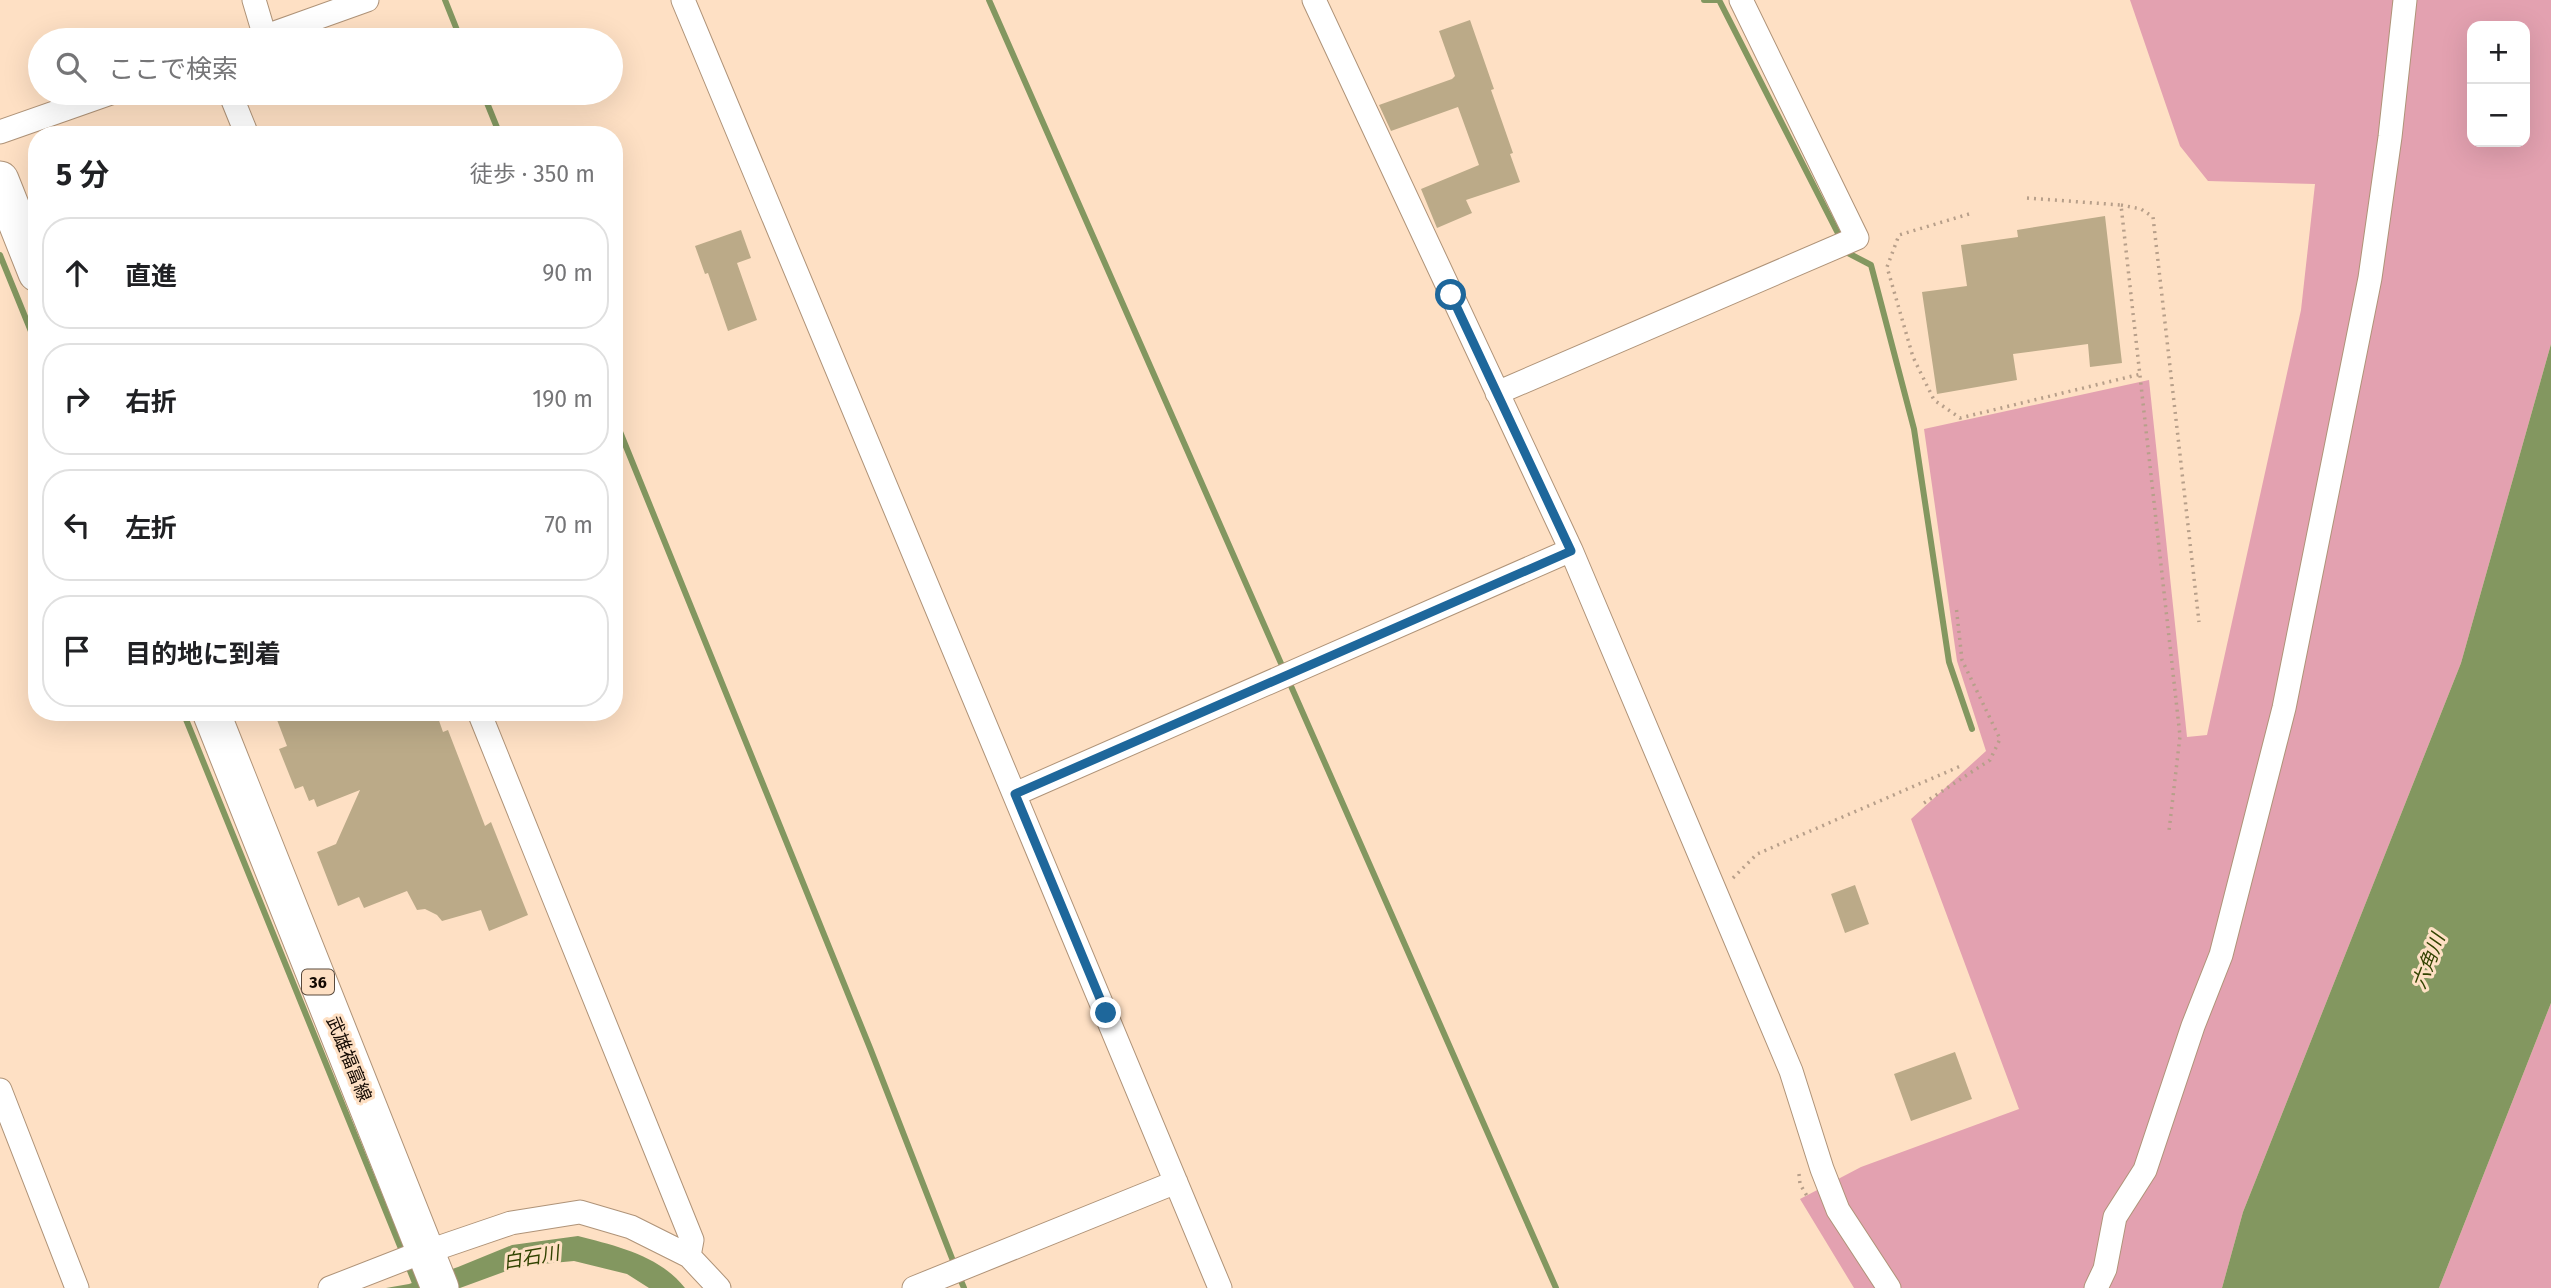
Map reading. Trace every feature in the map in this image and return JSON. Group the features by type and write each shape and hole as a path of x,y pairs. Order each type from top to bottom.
{"main road":[{"path":"0,180 28,250"},
{"name":"武雄福富線","path":"214,721 415,1255 440,1288"}],"street":[{"path":"254,0 258,28"},
{"path":"288,28 368,0"},
{"path":"683,0 1220,1288"},
{"path":"1314,0 1571,551 1791,1071 1838,1210 1889,1288"},
{"path":"2096,1288 2105,1269 2115,1217 2145,1170 2193,1026 2221,955 2284,708 2370,278 2390,137 2405,0"},
{"path":"1497,393 1857,238 1743,4"},
{"path":"0,132 77,105"},
{"path":"235,105 243,126"},
{"path":"1015,794 1571,551"},
{"path":"484,721 692,1240 689,1255"},
{"path":"0,1090 78,1288"},
{"path":"914,1288 1176,1182"},
{"path":"330,1288 415,1255 512,1223 580,1212 631,1227 689,1255 719,1288"}],"path":[{"path":"2027,198 2121,205 2141,209 2153,217 2199,622"},
{"path":"2121,205 2180,736 2169,831"},
{"path":"1969,214 1899,235 1887,267 1913,357 1934,400 1960,418 2141,374"},
{"path":"1924,803 1990,760 2000,739 1962,660 1956,605"},
{"path":"1733,878 1757,854 1963,765"}],"shaded area":[{"path":"2130,0 2551,0 2551,344 2461,663 2243,1212 2222,1288 1854,1288 1800,1199 1861,1167 2019,1109 1911,819 1986,751 1957,661 1924,429 2149,380 2187,737 2207,735 2301,310 2315,184 2208,181 2180,146"},
{"path":"2551,1003 2551,1288 2439,1288"}],"water":[{"name":"六角川","path":"2551,344 2551,1003 2439,1288 2222,1288 2243,1212 2461,663"},
{"name":"白石川","path":"578,1236 636,1253 663,1267 685,1288 649,1288 627,1274 574,1261 520,1266 460,1288 386,1288 409,1284 512,1245"}],"building":[{"path":"1470,20 1494,89 1491,90 1520,182 1466,200 1472,213 1437,228 1421,189 1479,165 1458,107 1391,131 1379,105 1452,79 1455,76 1439,31"},
{"path":"2105,216 2122,363 2090,367 2088,344 2013,354 2017,380 1937,394 1922,292 1967,286 1961,245 2018,237 2017,230"},
{"path":"741,230 751,258 737,263 757,320 728,331 708,273 705,274 695,246"},
{"path":"277,721 439,721 443,732 448,730 485,826 491,822 528,915 489,931 481,910 442,921 425,909 417,910 407,891 364,908 359,897 338,906 317,852 336,844 360,790 317,807 314,799 309,801 303,786 295,789 279,749 287,746"},
{"path":"1855,885 1869,924 1845,933 1831,894"},
{"path":"1955,1052 1972,1099 1911,1121 1894,1074"}],"waterway":[{"path":"445,0 456,28"},
{"path":"989,0 1556,1288"},
{"path":"1704,0 1717,0"},
{"path":"1719,0 1848,253 1871,265 1914,429 1949,662 1972,729"},
{"path":"488,105 496,126"},
{"path":"0,255 28,324"},
{"path":"623,439 870,1048 955,1266"},
{"path":"187,721 417,1288"},
{"path":"959,1276 964,1288"}],"route":[{"path":"1106,1013 1015,794 1571,551 1451,295"}]}
